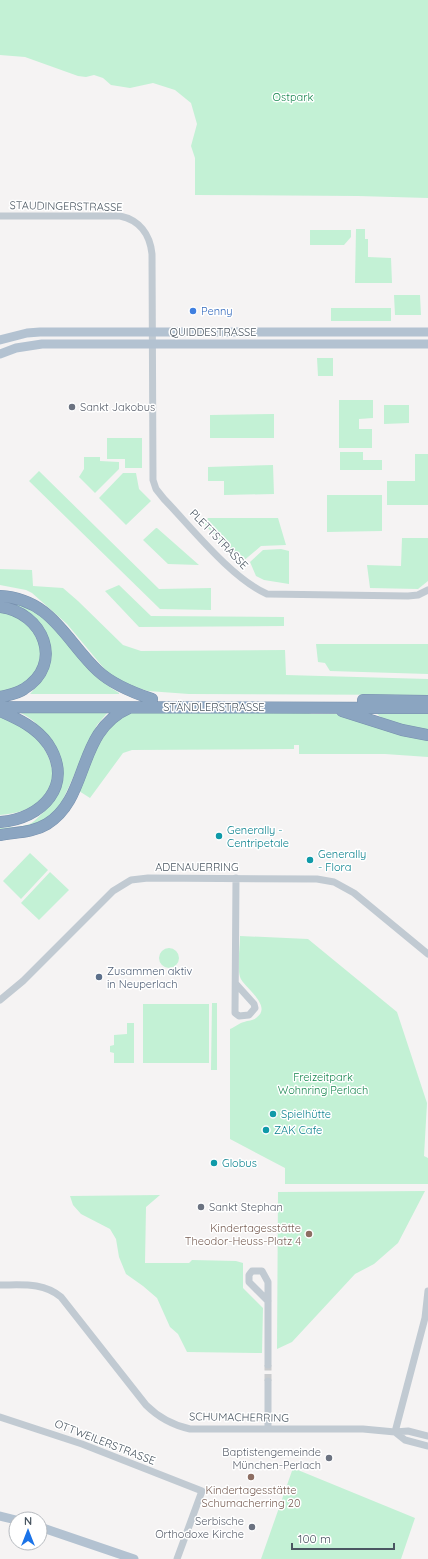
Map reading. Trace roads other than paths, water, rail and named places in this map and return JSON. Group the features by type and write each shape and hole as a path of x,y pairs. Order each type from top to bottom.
{"highway":[{"path":"0,596 22,599 38,606 53,620 99,672 129,690 152,700"},
{"path":"0,607 15,610 30,619 40,632 46,651 42,668 32,683 23,690 0,698"},
{"name":"STÄNDLERSTRASSE","path":"0,698 152,700 428,700"},
{"name":"STÄNDLERSTRASSE","path":"0,707 428,708"},
{"path":"1,835 24,833 53,820 64,807 72,794 98,734 108,720 132,707"},
{"path":"337,707 343,711 402,730 428,735"},
{"path":"0,711 23,722 42,737 56,759 57,773 56,786 49,800 42,808 18,819 0,822"}],"main road":[{"name":"QUIDDESTRASSE","path":"0,340 27,333 428,332"},
{"name":"QUIDDESTRASSE","path":"0,354 16,348 42,344 428,344"},
{"path":"48,1530 134,1559"}],"street":[{"name":"STAUDINGERSTRASSE","path":"0,216 112,216 126,218 136,223 146,233 151,248 152,332"},
{"name":"PLETTSTRASSE","path":"152,332 152,470 156,488 238,575 254,588 267,594 408,596 418,595 428,590"},
{"name":"ADENAUERRING","path":"0,1000 24,981 104,900 122,885 132,880 148,878 317,879 334,882 354,893 428,954"},
{"path":"236,878 236,984"},
{"name":"ADENAUERRING","path":"420,946 428,949"},
{"name":"SCHUMACHERRING","path":"0,1285 39,1286 49,1289 61,1297 146,1405 163,1419 190,1428 363,1429 395,1432 408,1431 428,1436"},
{"path":"428,1291 426,1317 395,1432 405,1440 428,1446"},
{"path":"268,1301 268,1365"},
{"path":"268,1381 268,1429"},
{"name":"OTTWEILERSTRASSE","path":"0,1417 82,1444 202,1491 177,1559"}],"tunnel":[{"path":"268,1365 268,1381"}],"place":[{"name":"Penny","path":"193,311"},
{"name":"Sankt Jakobus","path":"72,407"},
{"name":"Generally - Centripetale","path":"219,836"},
{"name":"Generally - Flora","path":"310,860"},
{"name":"Zusammen aktiv in Neuperlach","path":"99,977"},
{"name":"Spielhütte","path":"273,1114"},
{"name":"ZAK Cafe","path":"266,1130"},
{"name":"Globus","path":"214,1163"},
{"name":"Sankt Stephan","path":"201,1207"},
{"name":"Kindertagesstätte Theodor-Heuss-Platz 4","path":"309,1234"},
{"name":"Baptistengemeinde München-Perlach","path":"329,1458"},
{"name":"Kindertagesstätte Schumacherring 20","path":"251,1477"},
{"name":"Serbische Orthodoxe Kirche","path":"252,1527"}],"park label":[{"name":"Ostpark","path":"293,97"},
{"name":"Freizeitpark Wohnring Perlach","path":"323,1083"}]}
